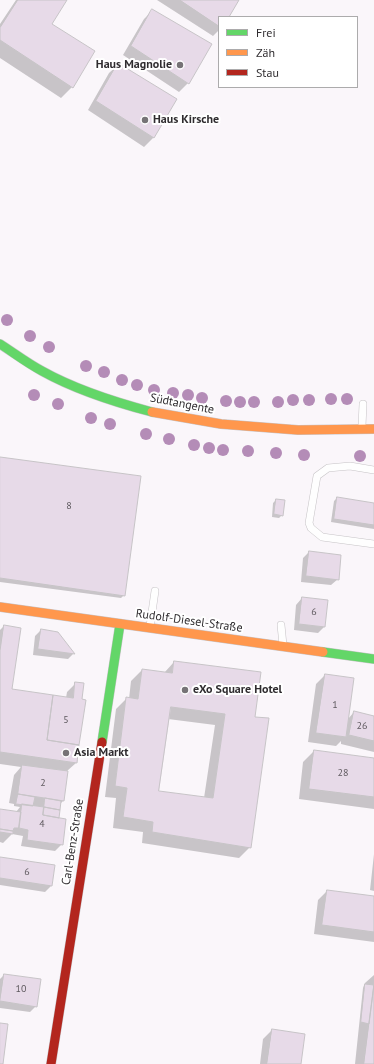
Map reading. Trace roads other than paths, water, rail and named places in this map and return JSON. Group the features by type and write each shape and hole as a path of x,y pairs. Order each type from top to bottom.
{"street":[{"name":"Südtangente","path":"0,344 42,371 92,394 129,406 165,415 221,424 298,430 374,429"},
{"name":"Rudolf-Diesel-Straße","path":"0,607 374,659"},
{"name":"Carl-Benz-Straße","path":"51,1064 120,624"}],"lane":[{"path":"362,429 363,404"},
{"path":"374,470 350,466 328,468 317,476 309,523 311,528 322,537 374,544"},
{"path":"150,628 155,591"},
{"path":"281,625 283,646"}],"place":[{"name":"Haus Magnolie","path":"180,65"},
{"name":"Haus Kirsche","path":"145,120"},
{"name":"eXo Square Hotel","path":"185,690"},
{"name":"Asia Markt","path":"66,753"}]}
